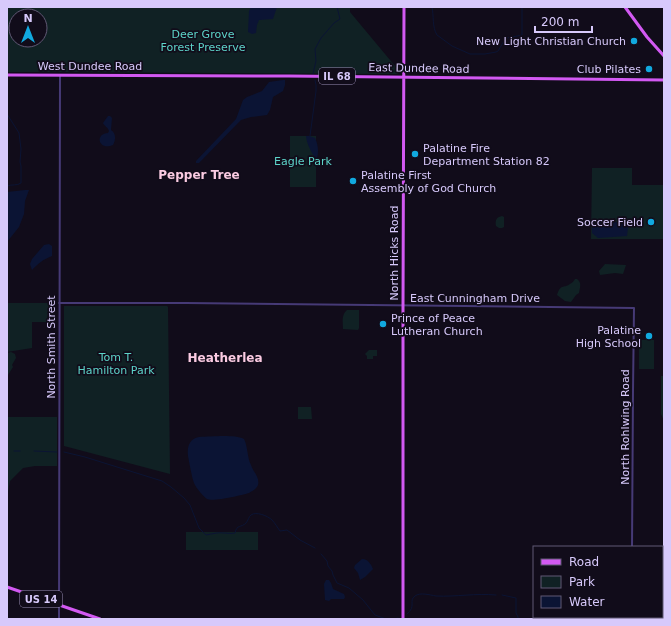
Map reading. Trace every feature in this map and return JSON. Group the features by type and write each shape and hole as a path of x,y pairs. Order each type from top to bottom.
{"main road":[{"name":"North Hicks Road","path":"403,619 404,7"},
{"path":"625,7 647,37 664,56"},
{"name":"West Dundee Road","path":"7,75 173,76"},
{"name":"East Dundee Road","path":"173,76 664,80"},
{"name":"US 14","path":"7,587 100,619"}],"street":[{"name":"North Smith Street","path":"59,619 60,75"},
{"name":"East Cunningham Drive","path":"59,303 634,308"},
{"name":"North Rohlwing Road","path":"632,546 634,308"}],"green space":[{"name":"Deer Grove Forest Preserve","path":"7,7 350,7 350,12 400,72 397,74 7,72"},
{"name":"Eagle Park","path":"290,136 316,136 316,187 290,187"},
{"path":"592,168 632,168 632,185 664,185 664,239 591,239"},
{"path":"498,217 504,217 504,227 499,228 496,226 496,221"},
{"path":"605,264 626,265 623,274 615,273 600,275 599,271"},
{"path":"575,279 579,280 580,283 579,293 571,302 565,301 557,295 558,291 561,288 571,284"},
{"path":"7,303 55,303 55,322 32,322 32,348 7,352"},
{"name":"Tom T. Hamilton Park","path":"64,306 168,307 170,474 64,446"},
{"path":"347,310 359,310 358,330 343,329 343,317"},
{"path":"639,340 654,340 654,369 639,369"},
{"path":"369,350 377,350 377,356 373,356 373,359 367,359 365,354"},
{"path":"11,352 15,354 16,358 12,365 13,367 7,375 7,353"},
{"path":"661,376 664,376 664,421 661,414"},
{"path":"298,407 311,407 312,419 298,419"},
{"path":"7,417 57,417 57,466 35,466 23,468 10,481 8,492"},
{"path":"186,532 258,532 258,550 186,550"}],"water":[{"path":"251,7 277,7 273,19 259,20 256,33 252,34 248,32 249,11"},
{"path":"285,80 283,91 273,97 270,110 267,115 241,120 199,163 196,163 196,161 236,119 243,100 262,91 269,82"},
{"path":"108,116 112,118 111,130 114,133 115,141 113,145 104,146 100,142 100,139 101,136 109,131 103,123"},
{"path":"306,136 315,138 318,148 317,158 315,158 307,142"},
{"path":"29,190 25,201 24,214 19,227 7,242 7,192"},
{"path":"595,220 628,224 627,236 598,238 592,233"},
{"path":"49,244 52,246 52,256 41,262 32,270 30,264 32,259 44,245"},
{"path":"228,436 244,439 252,468 258,479 257,487 249,493 235,497 215,500 205,498 194,483 188,456 189,444 199,437"},
{"path":"362,559 369,562 373,569 360,580 358,573 354,568 355,565"},
{"path":"326,580 329,580 333,589 344,594 344,599 331,599 329,601 325,600 324,584"}],"waterway":[{"path":"313,74 316,61 315,49 321,38 334,23 340,19 337,7"},
{"path":"432,7 435,32 437,35 452,46 470,54 496,52 507,38 522,35 522,7"},
{"path":"310,136 316,91 315,80"},
{"path":"7,114 19,133 21,149 21,183 7,186"},
{"path":"14,451 20,451"},
{"path":"34,451 57,452"},
{"path":"64,452 162,481 184,498 190,505 199,528 206,535 235,533 238,527 246,523 250,516 253,514 259,514 270,518 280,531 287,530 300,540 315,548"},
{"path":"321,554 327,561 337,583 349,588 363,600 375,615 386,619"},
{"path":"407,614 411,609 413,598 420,594 436,596 481,594 496,595"},
{"path":"502,595 516,598 516,613 518,619"},
{"path":"394,619 398,618"}],"place":[{"name":"New Light Christian Church","path":"634,41"},
{"name":"Club Pilates","path":"649,69"},
{"name":"Palatine Fire Department Station 82","path":"415,154"},
{"name":"Palatine First Assembly of God Church","path":"353,181"},
{"name":"Soccer Field","path":"651,222"},
{"name":"Prince of Peace Lutheran Church","path":"383,324"},
{"name":"Palatine High School","path":"649,336"}],"district":[{"name":"Pepper Tree","path":"199,175"},
{"name":"Heatherlea","path":"225,358"}]}
